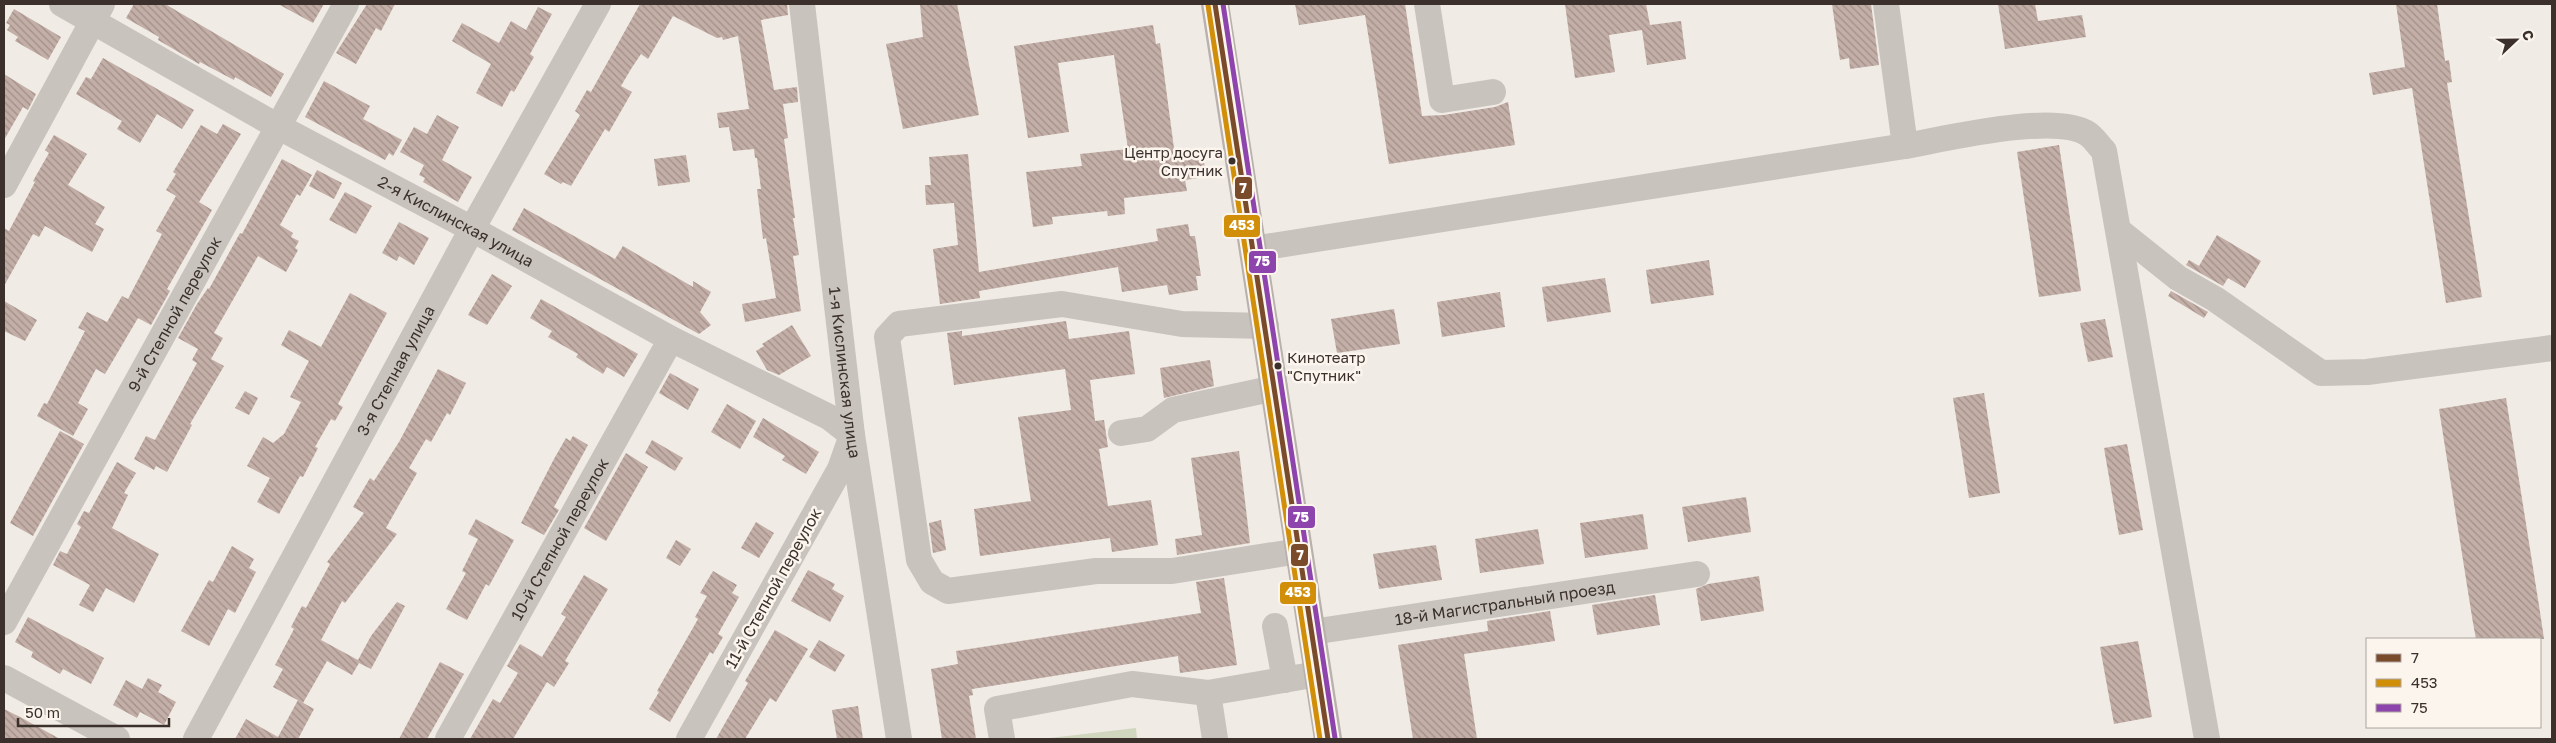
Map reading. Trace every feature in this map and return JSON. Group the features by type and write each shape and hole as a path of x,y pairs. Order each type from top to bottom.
{"main road":[{"path":"1215,4 1328,739"}],"street":[{"name":"2-я Кислинская улица","path":"62,4 97,12 277,126 472,229 671,338 829,417 852,435"},
{"name":"9-й Степной переулок","path":"4,622 346,4"},
{"name":"3-я Степная улица","path":"196,739 472,229 598,4"},
{"name":"1-я Кислинская улица","path":"802,4 852,435 899,739"},
{"path":"1427,4 1442,100 1493,92"},
{"path":"1886,4 1905,146"},
{"path":"4,185 97,12"},
{"path":"1253,249 2013,128 2050,124 2087,134 2104,151 2207,739"},
{"path":"2119,231 2178,278 2215,300 2322,373 2367,372 2552,348"},
{"path":"1266,326 1182,324 1062,304 899,324 887,337 920,560 932,582 948,592 1096,572 1172,571 1300,551"},
{"name":"10-й Степной переулок","path":"448,739 671,338"},
{"path":"1121,433 1147,428 1173,410 1275,388"},
{"name":"11-й Степной переулок","path":"688,739 840,469 852,435"},
{"name":"18-й Магистральный проезд","path":"1312,632 1696,574"},
{"path":"1275,626 1285,680"},
{"path":"1002,739 997,709 1132,684 1208,693 1318,674"},
{"path":"4,678 117,739"},
{"path":"1208,693 1215,739"}],"green space":[{"path":"1136,728 1137,739 1041,739"}],"building":[{"path":"134,4 165,4 284,74 271,97 235,77 234,80 200,62 199,64 158,40 159,37 126,18"},
{"path":"278,4 324,4 313,23"},
{"path":"367,4 395,4 381,31 376,28 356,64 336,53"},
{"path":"640,4 787,4 788,15 761,20 774,90 797,87 798,102 783,104 788,138 784,139 799,255 793,256 801,311 745,322 742,304 776,298 766,238 763,239 757,189 761,189 754,149 733,151 729,127 719,128 717,113 749,109 738,36 723,40 722,37 717,38 673,16 648,59 641,54 631,69 621,86 632,92 609,132 605,129 571,186 563,182 561,184 544,174 580,115 575,111 587,90 591,92"},
{"path":"920,4 957,4 979,115 903,129 886,44 923,37"},
{"path":"1295,4 1405,4 1422,116 1444,115 1495,107 1508,102 1515,145 1389,164 1365,15 1299,25"},
{"path":"1565,4 1646,4 1650,25 1681,21 1686,59 1647,65 1642,30 1609,35 1615,72 1575,78"},
{"path":"1832,4 1871,4 1879,65 1850,69 1849,58 1840,60"},
{"path":"1998,4 2035,4 2038,21 2082,15 2086,37 2005,49"},
{"path":"2396,4 2437,4 2445,61 2449,60 2452,82 2447,83 2482,297 2446,303 2412,88 2373,95 2369,73 2405,67"},
{"path":"538,7 552,14 530,54 534,57 514,92 511,90 502,107 476,93 491,64 452,41 462,23 499,43 511,21 526,30"},
{"path":"14,9 61,37 48,60 15,41 18,37 7,30 10,25 6,23"},
{"path":"1153,25 1156,44 1160,43 1175,156 1203,153 1206,177 1185,180 1187,191 1124,198 1125,214 1108,216 1107,211 1052,217 1053,224 1033,227 1026,172 1082,166 1080,154 1128,149 1114,55 1058,63 1069,132 1028,138 1014,46"},
{"path":"103,58 194,110 182,129 157,114 140,143 117,129 122,121 76,94 86,77 91,79"},
{"path":"4,74 36,94 28,110 23,107 4,140"},
{"path":"324,81 370,106 363,119 402,140 393,156 389,153 385,160 305,117"},
{"path":"437,115 459,127 442,160 472,177 458,202 423,182 425,178 419,175 424,165 400,152 414,127 427,134"},
{"path":"223,124 241,134 199,202 212,210 167,289 170,291 151,325 138,318 105,374 96,369 78,403 88,409 73,436 37,416 44,403 47,404 85,331 78,328 87,312 107,322 122,296 128,299 162,234 156,231 176,196 166,190 176,174 173,172 201,125 217,134"},
{"path":"54,135 87,154 68,185 105,207 95,224 104,229 92,252 45,226 39,237 33,234 4,286 4,228 9,231 49,153 45,150"},
{"path":"2059,145 2081,291 2039,297 2017,152"},
{"path":"968,154 979,272 1158,241 1156,229 1188,224 1190,236 1195,236 1201,276 1196,276 1198,290 1169,295 1167,285 1122,292 1118,267 979,291 980,298 940,304 933,249 958,245 954,203 926,205 925,185 931,185 929,157"},
{"path":"686,155 690,182 658,186 654,159"},
{"path":"282,159 312,175 300,196 297,194 280,225 293,233 291,237 299,241 295,248 298,250 286,272 258,256 214,333 223,338 211,359 224,366 190,424 192,425 167,472 156,466 154,470 134,459 146,436 155,440 197,363 192,360 198,349 178,338 197,304 209,289 240,233 242,234"},
{"path":"317,170 342,183 334,199 309,186"},
{"path":"345,192 372,206 356,234 329,220"},
{"path":"524,208 615,259 623,246 693,287 693,281 711,292 700,312 711,325 699,334 512,230"},
{"path":"399,222 429,238 414,265 399,256 397,261 382,253"},
{"path":"2217,235 2261,261 2245,288 2228,278 2223,286 2186,265 2189,260 2199,266"},
{"path":"1709,260 1714,295 1651,304 1646,270"},
{"path":"492,274 512,286 487,325 468,315"},
{"path":"1605,278 1611,312 1547,322 1542,287"},
{"path":"2171,291 2208,312 2204,318 2168,296"},
{"path":"1500,292 1505,327 1442,337 1437,302"},
{"path":"350,293 387,313 338,404 343,407 335,421 331,419 315,447 318,448 303,477 300,476 279,514 257,502 270,478 247,466 263,437 273,443 284,434 301,402 290,397 309,361 281,345 289,330 321,347"},
{"path":"541,299 638,354 624,377 607,367 603,374 576,357 578,354 548,337 552,331 530,318"},
{"path":"4,301 37,320 25,341 4,331"},
{"path":"1394,309 1400,344 1337,353 1331,319"},
{"path":"2105,319 2113,357 2088,362 2080,323"},
{"path":"1066,321 1069,339 1129,331 1135,374 1090,380 1095,421 1104,420 1108,447 1099,449 1108,506 1151,500 1158,545 1112,552 1110,538 980,556 974,509 1031,501 1018,417 1071,410 1065,369 954,385 947,333 962,331 962,336"},
{"path":"792,325 811,356 779,375 767,370 756,351 764,346 762,344"},
{"path":"1210,360 1214,386 1164,398 1160,368"},
{"path":"438,369 466,383 450,415 447,413 431,442 426,439 409,468 417,473 386,528 397,534 345,603 342,601 321,640 358,660 371,636 397,602 405,606 371,669 359,663 352,675 327,661 303,703 273,687 283,669 275,665 294,629 291,627 302,606 306,608 330,564 327,562 364,513 353,507 370,478 374,481 399,442"},
{"path":"670,373 699,389 688,410 659,393"},
{"path":"245,391 258,398 249,415 235,408"},
{"path":"1984,393 2000,493 1969,498 1953,398"},
{"path":"2506,398 2544,639 2476,638 2439,409"},
{"path":"727,404 756,421 740,449 711,432"},
{"path":"763,418 819,452 806,474 782,460 785,456 753,437"},
{"path":"60,431 84,444 33,536 10,523"},
{"path":"573,436 588,445 554,507 559,510 544,535 521,523 566,438 570,441"},
{"path":"652,440 683,458 675,471 645,453"},
{"path":"2127,444 2143,530 2119,535 2104,448"},
{"path":"1239,451 1250,543 1177,555 1175,539 1202,535 1191,458"},
{"path":"626,453 648,467 606,541 584,528"},
{"path":"117,462 136,473 124,493 128,495 112,528 159,554 134,603 106,588 93,612 79,605 90,585 53,565 60,551 67,554 81,527 77,524 84,511 89,513"},
{"path":"1746,497 1751,532 1688,542 1682,507"},
{"path":"1643,514 1648,549 1585,558 1580,523"},
{"path":"476,519 514,540 489,586 486,584 467,620 446,609 466,573 462,571 478,539 468,534"},
{"path":"941,520 946,550 933,553 929,523"},
{"path":"756,522 774,533 759,558 741,548"},
{"path":"1538,529 1544,564 1480,573 1475,539"},
{"path":"676,540 691,549 680,566 666,558"},
{"path":"1436,545 1442,580 1379,589 1373,554"},
{"path":"232,546 254,559 249,568 256,572 235,613 228,609 209,646 181,631 209,580 213,582"},
{"path":"808,570 835,584 832,589 844,596 830,622 791,601"},
{"path":"713,571 737,585 732,593 739,597 718,634 723,637 713,654 710,652 670,722 649,709 659,692 657,691 698,619 695,617 707,596 700,593"},
{"path":"584,575 608,589 565,661 569,663 554,687 547,682 513,739 470,739 493,699 500,703 518,673 507,666 520,644 542,657 566,617 561,614"},
{"path":"1759,576 1764,611 1701,621 1696,589 1708,584"},
{"path":"1224,578 1237,665 1180,673 1178,656 972,689 973,695 969,696 976,739 942,739 931,669 958,664 956,651 1201,613 1196,582"},
{"path":"1655,595 1660,625 1597,635 1592,605"},
{"path":"1550,611 1555,641 1464,654 1477,739 1413,739 1398,645 1488,631 1487,621"},
{"path":"28,617 104,658 91,684 63,669 60,674 31,657 33,652 15,642"},
{"path":"775,630 808,649 776,702 770,698 745,739 716,739 748,683 745,681"},
{"path":"819,640 845,655 835,672 809,657"},
{"path":"2138,641 2152,717 2114,724 2100,647"},
{"path":"440,662 464,674 427,739 399,739"},
{"path":"148,678 162,685 158,692 176,702 164,725 140,712 137,718 113,705 126,680 142,689"},
{"path":"298,700 314,709 298,739 235,739 246,719 278,737"},
{"path":"858,706 863,739 837,739 832,710"},
{"path":"4,709 20,717 60,739 4,739"}],"transit line":[{"name":"7","path":"1215,4 1328,739"},
{"name":"75","path":"1223,4 1335,738"},
{"name":"453","path":"1208,5 1320,739"}],"place":[{"name":"Центр досуга Спутник","path":"1232,161"},
{"name":"Кинотеатр \"Спутник\"","path":"1278,366"}]}
